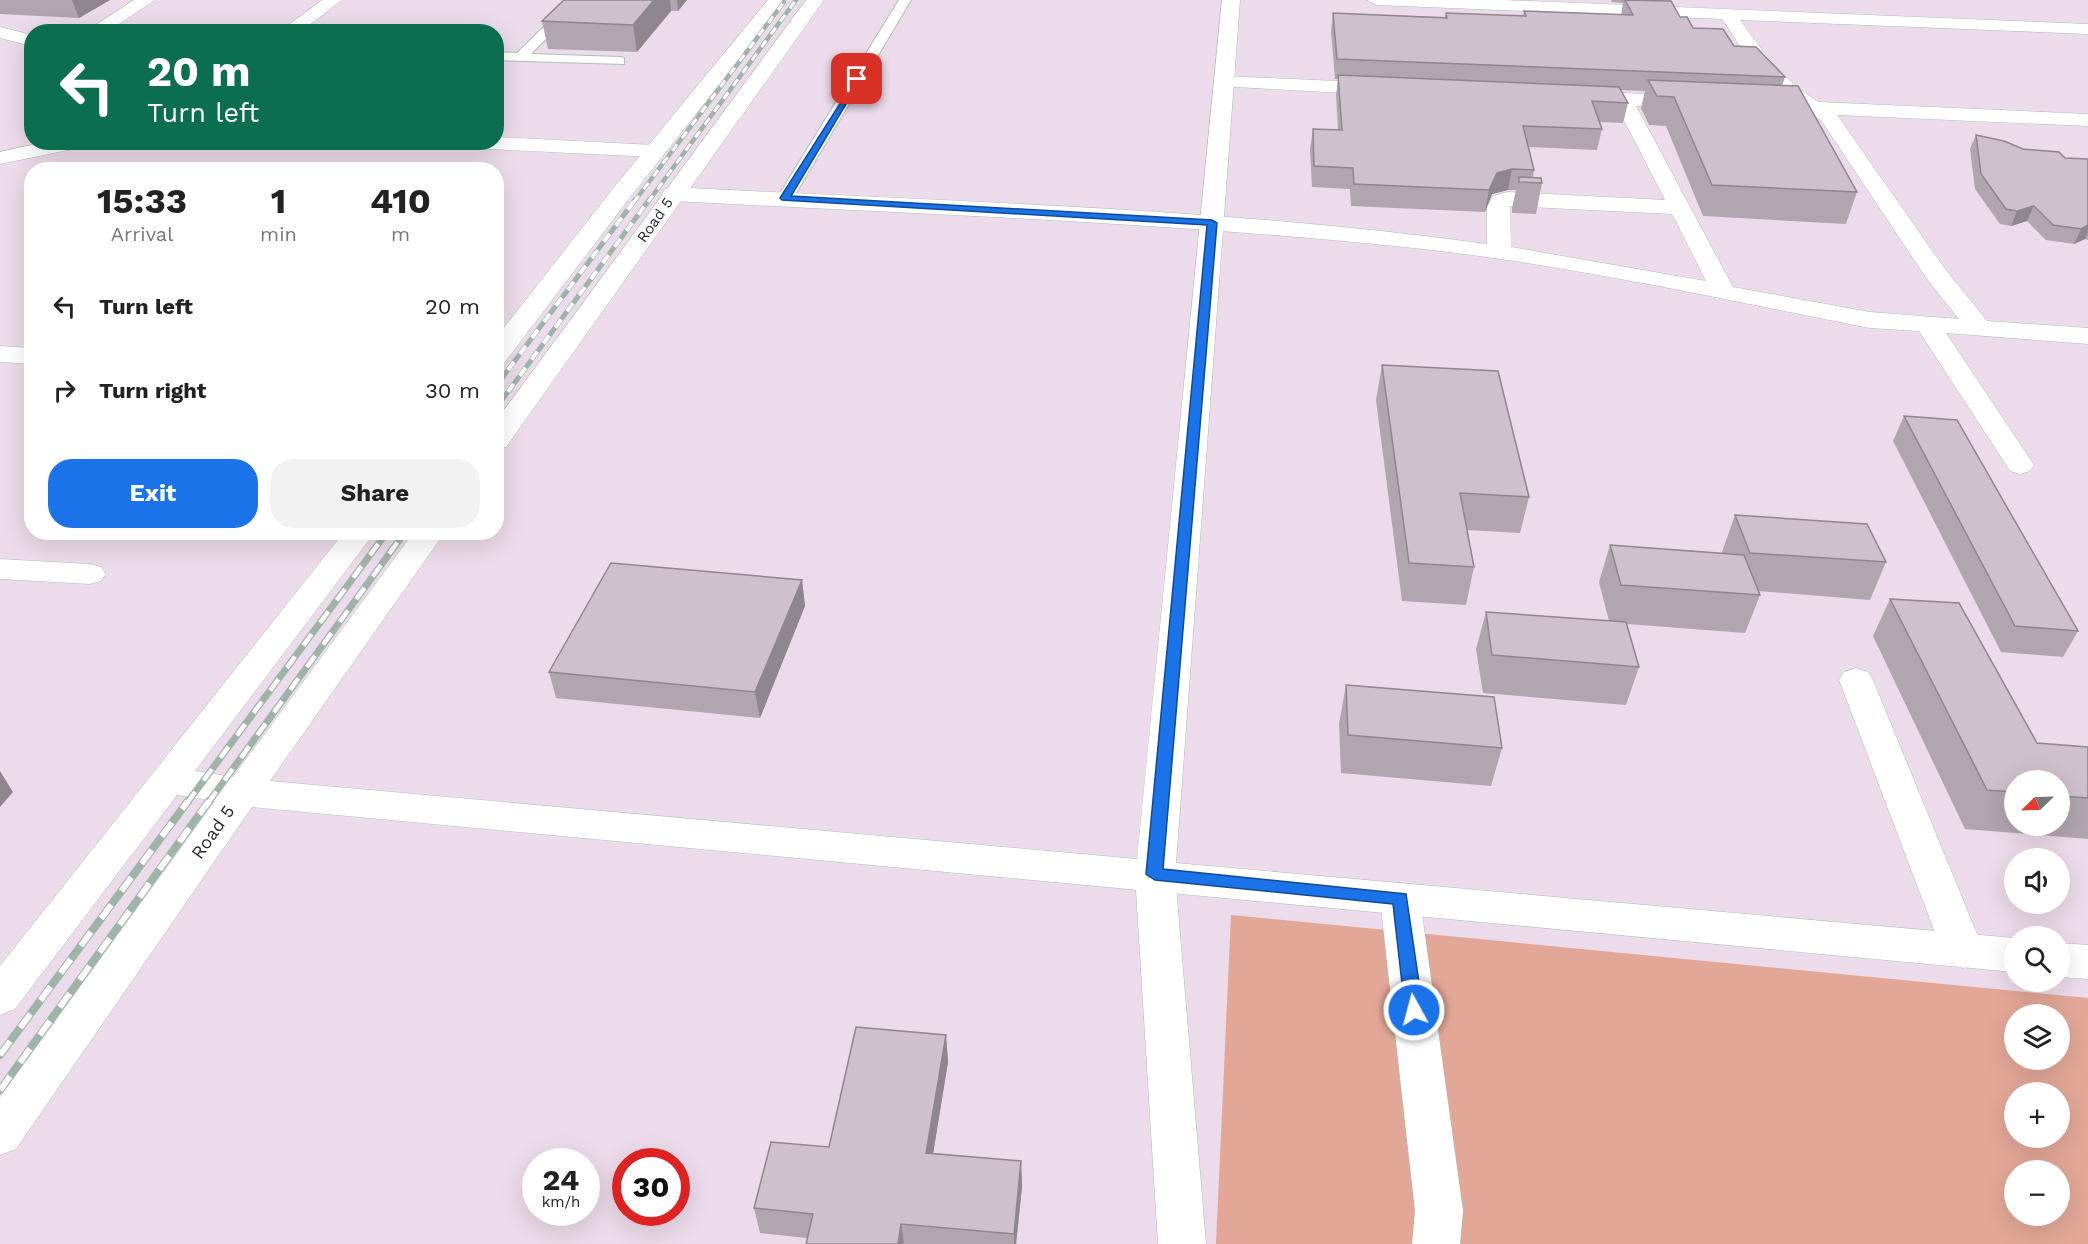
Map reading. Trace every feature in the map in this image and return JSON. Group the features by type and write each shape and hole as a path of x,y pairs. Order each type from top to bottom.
{"street":[{"path":"107,24 146,0"},
{"path":"299,24 333,0"},
{"path":"504,346 654,151 777,0"},
{"name":"Road 5","path":"504,430 815,0"},
{"path":"1182,1244 1155,874 1232,0"},
{"path":"1376,0 2088,29"},
{"path":"1858,0 1874,20"},
{"path":"1727,14 1758,58 1788,92 1828,116 1936,274 1979,328"},
{"path":"0,32 24,39"},
{"path":"1224,82 1400,90"},
{"path":"1564,97 1707,103"},
{"path":"1623,99 1724,293"},
{"path":"1742,105 2088,120"},
{"path":"504,144 654,151"},
{"path":"0,152 41,150"},
{"path":"0,158 41,150"},
{"path":"673,194 785,198 1212,223 1407,240 1499,252 1870,320 2088,336"},
{"path":"1499,252 1498,207 1501,201 1508,199 1681,208"},
{"path":"1927,324 2020,465"},
{"path":"0,354 24,356"},
{"path":"0,997 354,540"},
{"name":"Road 5","path":"0,1134 242,792 424,540"},
{"path":"0,569 90,574"},
{"path":"1856,680 1962,951"},
{"path":"169,780 242,792 1155,874 2004,955"},
{"path":"1400,899 1439,1211 1436,1244"},
{"path":"2070,961 2088,962"}],"lane":[{"path":"520,57 578,0"},
{"path":"785,198 905,0"},
{"path":"504,56 620,61"}],"shaded area":[{"path":"1231,915 2004,990 2004,992 2088,998 2088,1244 1216,1244"}],"building":[{"path":"564,0 654,0 633,25 542,21"},
{"path":"1625,0 1671,1 1680,17 1687,17 1693,28 1723,29 1734,46 1756,47 1785,77 1337,59 1333,13 1447,18 1446,13 1526,16 1524,11 1633,15"},
{"path":"1338,75 1619,87 1628,103 1592,101 1602,129 1523,126 1534,170 1512,169 1497,173 1489,190 1354,184 1353,168 1314,166 1313,129 1342,130"},
{"path":"1648,80 1798,86 1857,192 1712,185 1674,97 1657,96"},
{"path":"1976,135 2004,141 2023,149 2059,152 2065,158 2088,159 2088,225 2081,229 2053,225 2034,206 2017,211 2006,209 1981,174"},
{"path":"1519,177 1541,178 1542,183 1519,182"},
{"path":"1382,365 1498,371 1529,497 1460,493 1474,567 1409,563"},
{"path":"1904,416 1957,420 2078,631 2015,626"},
{"path":"1735,515 1867,524 1886,562 1750,553"},
{"path":"1610,545 1744,555 1760,595 1621,585"},
{"path":"611,563 802,580 755,692 549,672"},
{"path":"1890,599 1959,603 2037,743 2088,747 2088,798 2070,797 2070,770 2004,770 2004,791 1987,790"},
{"path":"1486,612 1626,622 1639,667 1492,655"},
{"path":"1346,685 1494,697 1502,748 1348,735"},
{"path":"856,1027 946,1035 926,1153 1021,1161 1014,1234 901,1224 898,1244 806,1244 813,1214 754,1208 771,1142 829,1147"}],"railway":[{"path":"648,202 796,0"},
{"path":"634,202 784,2"},
{"path":"504,375 635,200"},
{"path":"504,397 649,200"},
{"path":"187,803 381,540"},
{"path":"208,803 399,540"},
{"path":"0,1055 188,801"},
{"path":"0,1090 209,801"}],"route":[{"path":"857,79 785,198 1212,223 1155,874 1400,899 1414,1010"}]}
